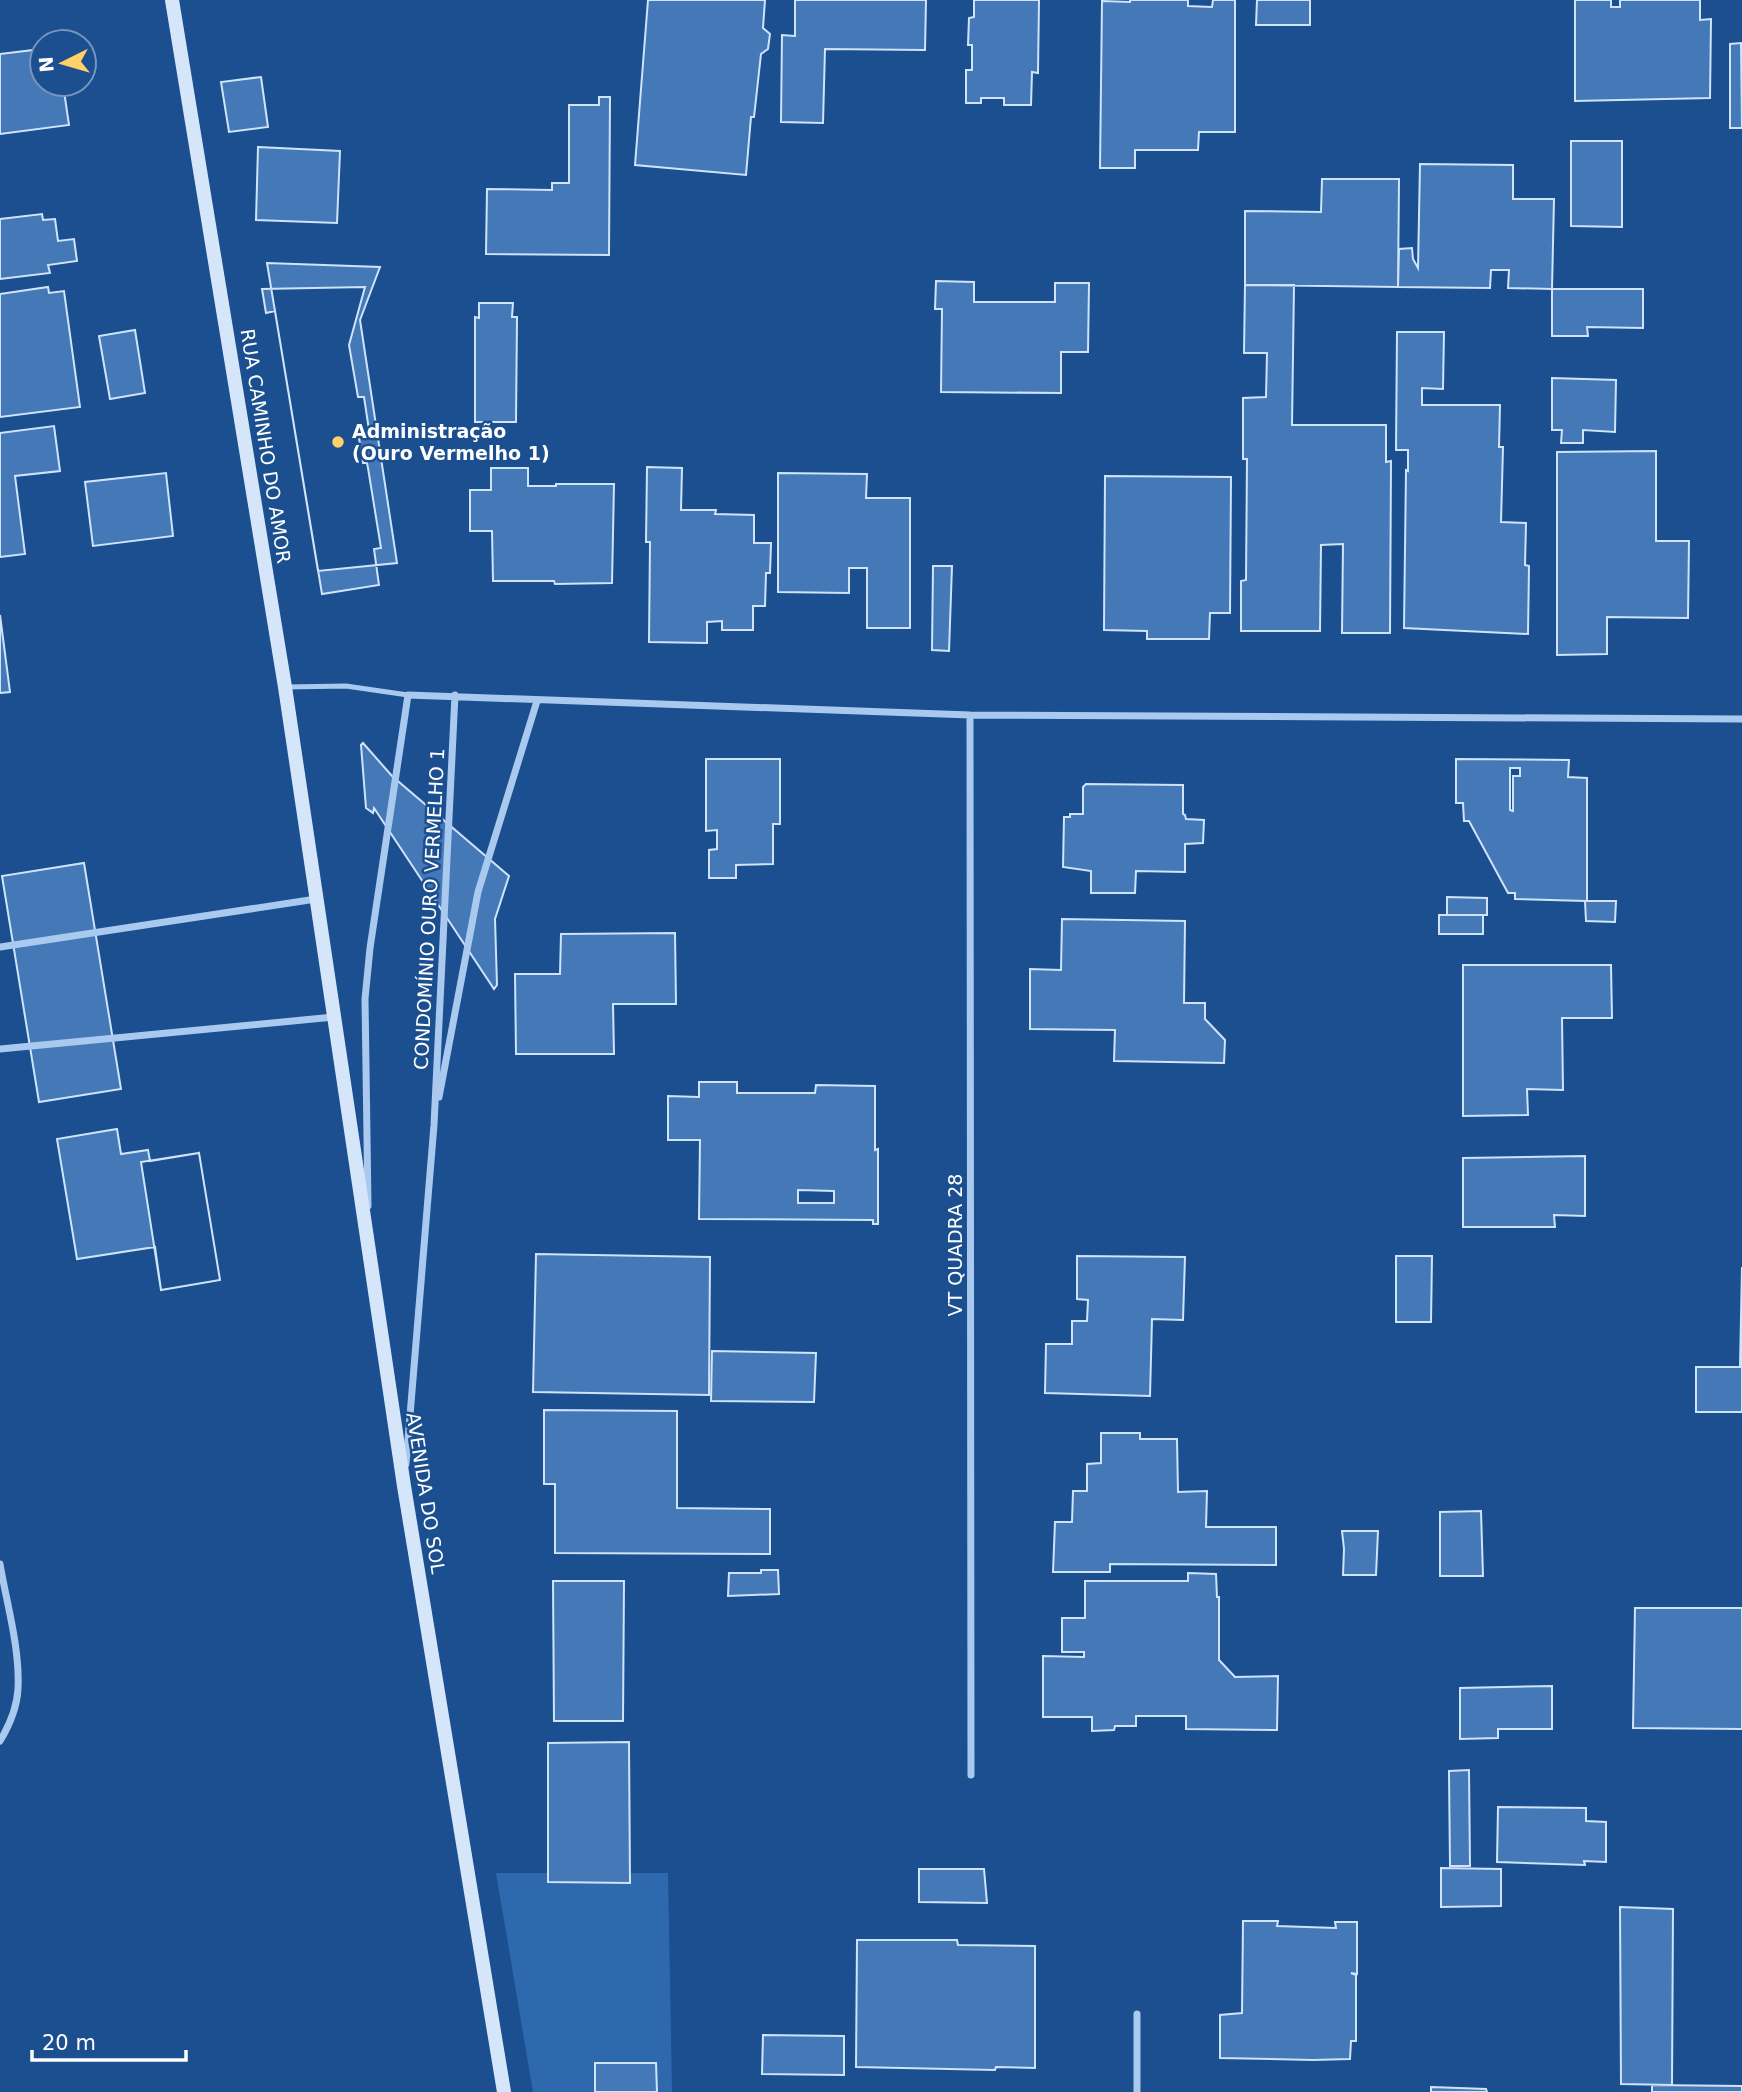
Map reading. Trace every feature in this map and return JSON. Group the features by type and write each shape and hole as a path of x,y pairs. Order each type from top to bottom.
{"street":[{"name":"RUA CAMINHO DO AMOR","path":"172,0 285,687 317,899"},
{"path":"408,695 970,715 1742,719"},
{"name":"CONDOMÍNIO OURO VERMELHO 1","path":"369,1255 365,999 370,948 408,695"},
{"name":"CONDOMÍNIO OURO VERMELHO 1","path":"404,1486 434,1125 455,695"},
{"name":"CONDOMÍNIO OURO VERMELHO 1","path":"434,1125 478,892 537,701"},
{"name":"VT QUADRA 28","path":"970,715 971,1775"},
{"path":"0,947 317,899"},
{"name":"AVENIDA DO SOL","path":"317,899 404,1486 505,2092"},
{"path":"0,1049 334,1017"},
{"path":"0,1564 15,1645 18,1691 9,1726 0,1741"},
{"path":"1137,2014 1137,2092"}],"lane":[{"path":"285,687 346,686 408,695"}],"shaded area":[{"path":"496,1873 668,1873 672,2092 533,2092"}],"building":[{"path":"648,0 765,0 763,28 770,34 768,49 761,54 754,117 751,117 746,175 635,165"},
{"path":"795,0 926,0 925,50 825,49 823,123 781,122 782,35 795,36"},
{"path":"974,0 1039,0 1038,73 1032,72 1031,105 1004,105 1004,98 981,98 981,103 966,103 966,70 972,70 972,45 968,45 969,18 974,17"},
{"path":"1188,0 1188,6 1212,7 1213,0 1235,0 1235,132 1199,132 1198,150 1135,150 1135,168 1100,168 1102,1"},
{"path":"1257,0 1310,0 1310,25 1256,25"},
{"path":"1575,0 1611,0 1611,7 1620,7 1620,0 1700,0 1700,20 1711,19 1710,98 1575,101"},
{"path":"1741,43 1742,128 1730,128 1730,44"},
{"path":"28,51 28,98 65,98 69,125 0,134 0,54"},
{"path":"261,77 268,127 229,132 221,82"},
{"path":"599,97 610,97 609,255 486,254 487,189 552,190 552,183 569,183 569,105 599,105"},
{"path":"1571,141 1622,141 1622,227 1571,226"},
{"path":"258,147 340,151 337,223 256,220"},
{"path":"1420,164 1513,165 1513,199 1554,199 1552,289 1508,288 1509,270 1491,270 1490,288 1398,287 1399,249 1412,248 1413,259 1418,268"},
{"path":"1322,179 1399,179 1398,287 1245,285 1245,211 1321,212"},
{"path":"42,214 43,220 55,219 58,241 74,239 77,261 48,265 50,273 0,279 0,219"},
{"name":"Administração (Ouro Vermelho 1)","path":"267,263 380,267 360,320 397,563 318,571"},
{"path":"936,281 974,282 974,302 1055,302 1055,283 1089,283 1088,352 1061,352 1061,393 941,392 942,309 935,309"},
{"path":"1245,285 1294,285 1292,425 1386,425 1386,462 1391,461 1390,633 1342,633 1343,544 1321,545 1320,631 1241,631 1241,581 1246,580 1247,459 1243,459 1243,398 1266,397 1267,353 1244,353"},
{"path":"48,287 49,293 64,291 80,407 0,417 0,294"},
{"name":"Administração (Ouro Vermelho 1)","path":"365,287 349,345 358,397 364,397 369,430 358,432 363,463 367,463 368,468 381,548 374,549 379,585 322,594 275,311 266,313 262,289"},
{"path":"1552,289 1643,289 1643,328 1587,327 1588,336 1552,336"},
{"path":"479,303 513,303 512,317 517,317 516,422 475,422 475,317 479,318"},
{"path":"135,330 145,393 110,399 99,336"},
{"path":"1397,332 1444,332 1443,389 1422,388 1422,405 1500,405 1499,447 1503,447 1501,522 1526,523 1525,565 1529,566 1528,634 1404,628 1408,450 1396,450"},
{"path":"1552,378 1616,380 1615,432 1583,430 1583,443 1561,443 1562,430 1552,430"},
{"path":"54,426 60,471 15,476 25,554 0,557 0,433"},
{"path":"1656,451 1656,541 1689,541 1688,618 1607,617 1607,654 1557,655 1557,452"},
{"path":"647,467 682,468 681,510 716,510 715,514 754,515 754,543 771,543 770,573 766,573 765,606 753,606 753,630 722,630 722,621 707,622 707,643 649,642 650,542 646,542"},
{"path":"491,468 528,468 528,486 614,484 612,583 493,581 492,531 470,531 470,490 491,490"},
{"path":"166,473 173,536 93,546 85,482"},
{"path":"778,473 867,474 866,498 910,498 910,628 867,628 867,568 849,568 849,593 778,592"},
{"path":"1105,476 1231,477 1230,613 1210,613 1209,639 1147,639 1147,631 1104,630"},
{"path":"933,566 952,566 949,651 932,650"},
{"path":"0,615 10,692 0,693"},
{"path":"363,743 392,776 509,876 495,919 497,985 494,989 374,808 373,813 366,808"},
{"path":"706,759 780,759 780,824 773,824 773,864 736,865 736,878 709,878 709,850 717,849 717,830 706,831"},
{"path":"1456,759 1569,760 1568,777 1587,778 1587,901 1616,901 1615,922 1586,921 1585,901 1515,899 1515,893 1508,893 1469,821 1464,821 1463,803 1456,803","holes":["1510,768 1520,768 1520,776 1513,776 1513,811 1510,810"]},
{"path":"1086,784 1183,785 1183,814 1186,819 1204,820 1203,843 1185,844 1185,872 1136,871 1135,893 1091,893 1091,871 1063,867 1064,817 1083,814 1083,787"},
{"path":"84,863 121,1089 39,1102 2,876"},
{"path":"1447,897 1487,898 1487,915 1447,915"},
{"path":"1439,915 1483,915 1483,934 1439,934"},
{"path":"1062,919 1185,921 1184,1003 1205,1003 1205,1019 1225,1040 1224,1063 1114,1061 1115,1030 1030,1029 1030,969 1061,970"},
{"path":"675,933 676,1004 613,1004 614,1054 516,1054 515,974 560,974 561,934"},
{"path":"1463,965 1611,965 1612,1018 1562,1018 1563,1090 1527,1089 1528,1115 1463,1116"},
{"path":"699,1082 737,1082 737,1093 815,1093 816,1085 875,1086 878,1224 873,1224 873,1220 699,1219 700,1140 668,1140 668,1096 699,1097","holes":["798,1190 834,1191 834,1203 798,1203"]},
{"path":"117,1129 121,1154 148,1150 150,1161 199,1153 220,1280 161,1290 155,1247 77,1259 57,1139"},
{"path":"199,1153 220,1280 161,1290 141,1162"},
{"path":"1585,1156 1585,1216 1554,1215 1555,1227 1463,1227 1463,1158"},
{"path":"536,1254 710,1257 709,1395 533,1392"},
{"path":"1077,1256 1185,1257 1183,1320 1152,1319 1150,1396 1045,1393 1046,1344 1072,1344 1072,1321 1087,1321 1088,1300 1077,1299"},
{"path":"1396,1256 1432,1256 1431,1322 1396,1322"},
{"path":"1742,1267 1742,1412 1696,1412 1696,1367 1740,1367"},
{"path":"712,1351 816,1353 814,1402 711,1401"},
{"path":"544,1410 677,1411 677,1508 770,1509 770,1554 555,1553 555,1484 544,1484"},
{"path":"1101,1433 1140,1433 1140,1439 1177,1439 1178,1492 1207,1491 1206,1527 1276,1527 1276,1565 1110,1564 1110,1572 1053,1572 1055,1522 1072,1522 1073,1491 1087,1491 1087,1464 1101,1463"},
{"path":"1481,1511 1483,1576 1440,1576 1440,1512"},
{"path":"1342,1531 1378,1531 1376,1575 1343,1575"},
{"path":"761,1570 778,1570 779,1594 728,1596 729,1573 761,1573"},
{"path":"1188,1573 1216,1574 1219,1597 1219,1660 1235,1677 1278,1676 1277,1730 1186,1729 1186,1716 1136,1716 1136,1726 1115,1726 1114,1730 1092,1731 1092,1717 1043,1717 1043,1656 1084,1657 1084,1652 1062,1652 1062,1618 1085,1618 1085,1581 1188,1581"},
{"path":"553,1581 624,1581 623,1721 554,1721"},
{"path":"1635,1608 1742,1608 1742,1729 1633,1728"},
{"path":"1552,1686 1552,1729 1498,1729 1498,1738 1460,1739 1460,1688"},
{"path":"629,1742 630,1883 548,1882 548,1743"},
{"path":"1469,1770 1470,1866 1450,1866 1449,1771"},
{"path":"1498,1807 1586,1808 1586,1821 1606,1822 1606,1862 1584,1861 1585,1865 1497,1862"},
{"path":"1441,1868 1501,1869 1501,1906 1441,1907"},
{"path":"919,1869 984,1869 987,1903 919,1902"},
{"path":"1620,1907 1673,1909 1672,2085 1621,2084"},
{"path":"1243,1921 1278,1921 1277,1926 1336,1928 1335,1922 1357,1922 1357,1974 1351,1973 1356,1975 1356,2041 1351,2041 1350,2059 1220,2058 1220,2015 1242,2013"},
{"path":"857,1940 957,1940 958,1945 1035,1946 1035,2068 996,2067 995,2070 856,2067"},
{"path":"763,2035 844,2036 844,2075 762,2074"},
{"path":"595,2063 656,2063 657,2092 595,2092"},
{"path":"1652,2085 1742,2086 1742,2092 1652,2092"},
{"path":"1431,2087 1486,2089 1487,2092 1431,2092"}],"place":[{"name":"Administração (Ouro Vermelho 1)","path":"338,442"}]}
